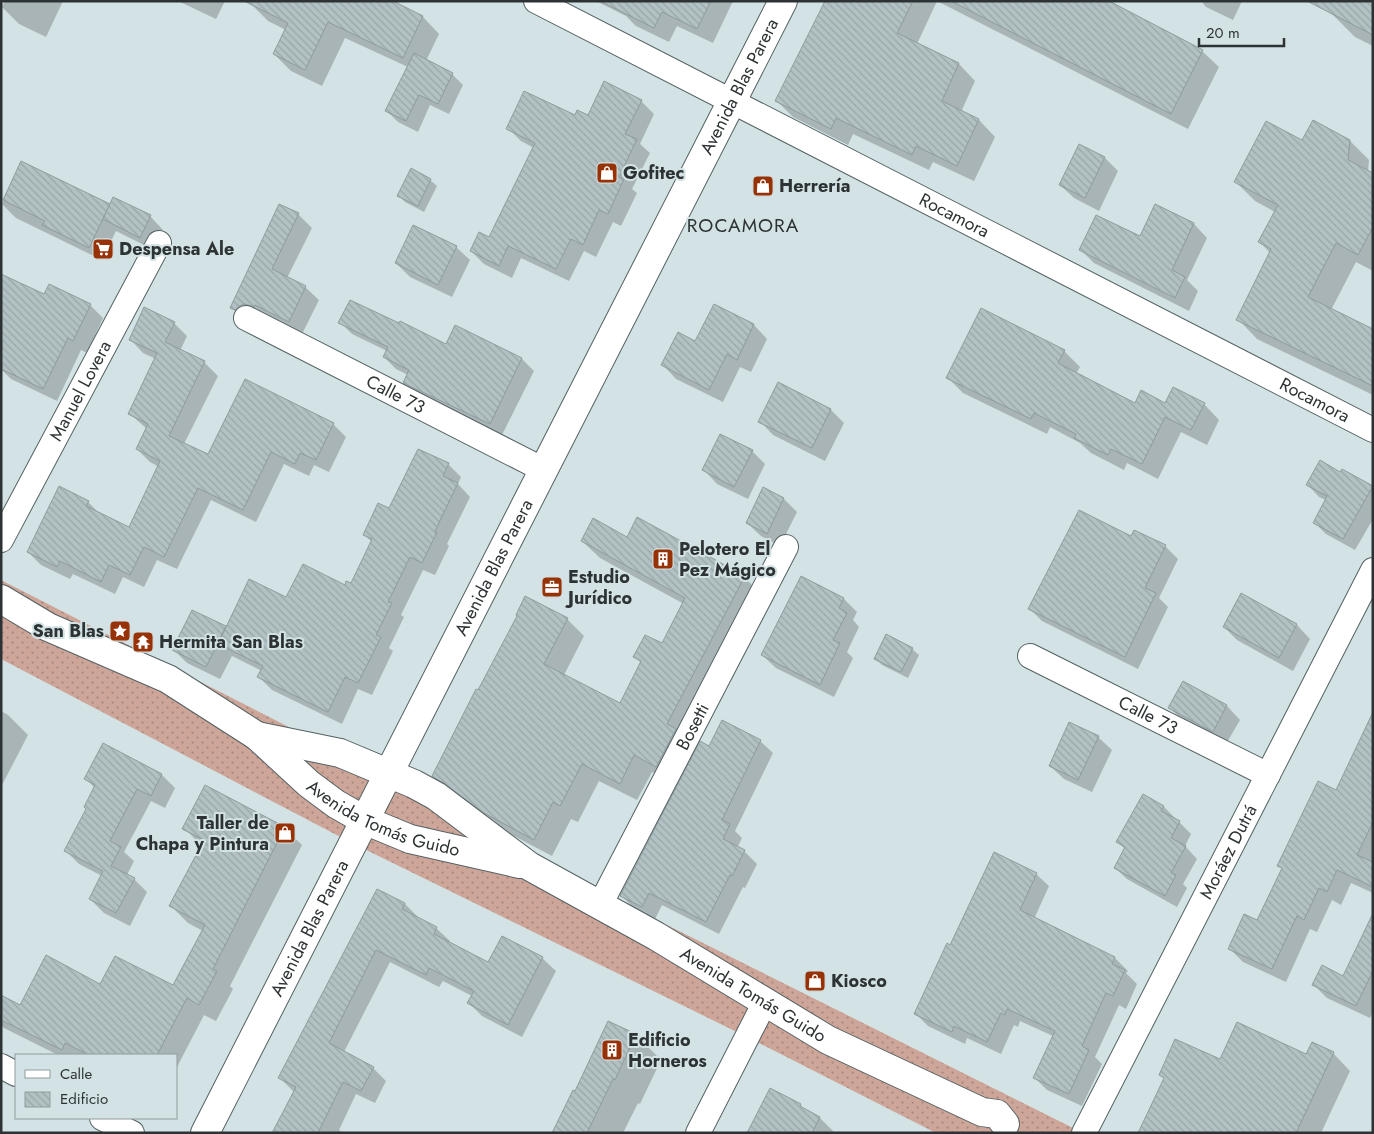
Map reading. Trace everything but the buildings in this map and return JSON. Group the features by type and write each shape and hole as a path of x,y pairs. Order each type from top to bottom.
{"main road":[{"name":"Avenida Blas Parera","path":"204,1133 783,1"},
{"name":"Avenida Tomás Guido","path":"1,599 48,627 168,679 258,736 309,784 336,804 364,820 410,839 529,866"},
{"name":"Avenida Tomás Guido","path":"258,736 340,753 390,772 436,796 529,866 656,936 828,1040 1003,1123"}],"street":[{"name":"Rocamora","path":"536,1 1373,430"},
{"name":"Manuel Lovera","path":"1,540 159,242"},
{"name":"Calle 73","path":"246,318 544,470"},
{"name":"Bosetti","path":"600,905 786,547"},
{"name":"Moráez Dutrá","path":"1084,1133 1373,570"},
{"name":"Calle 73","path":"1030,656 1268,775"},
{"path":"698,1133 764,1002"},
{"path":"1,1066 15,1073"},
{"path":"104,1119 132,1133"}],"shaded area":[{"path":"1,580 461,815 605,894 1083,1133 936,1133 747,1037 352,843 1,659"}],"place":[{"name":"Gofitec","path":"607,173"},
{"name":"Herrería","path":"763,186"},
{"name":"Despensa Ale","path":"103,249"},
{"name":"Pelotero El Pez Mágico","path":"663,559"},
{"name":"Estudio Jurídico","path":"552,587"},
{"name":"San Blas","path":"120,631"},
{"name":"Hermita San Blas","path":"143,642"},
{"name":"Taller de Chapa y Pintura","path":"285,833"},
{"name":"Kiosco","path":"815,981"},
{"name":"Edificio Horneros","path":"612,1050"}],"district":[{"name":"ROCAMORA","path":"743,225"}]}
